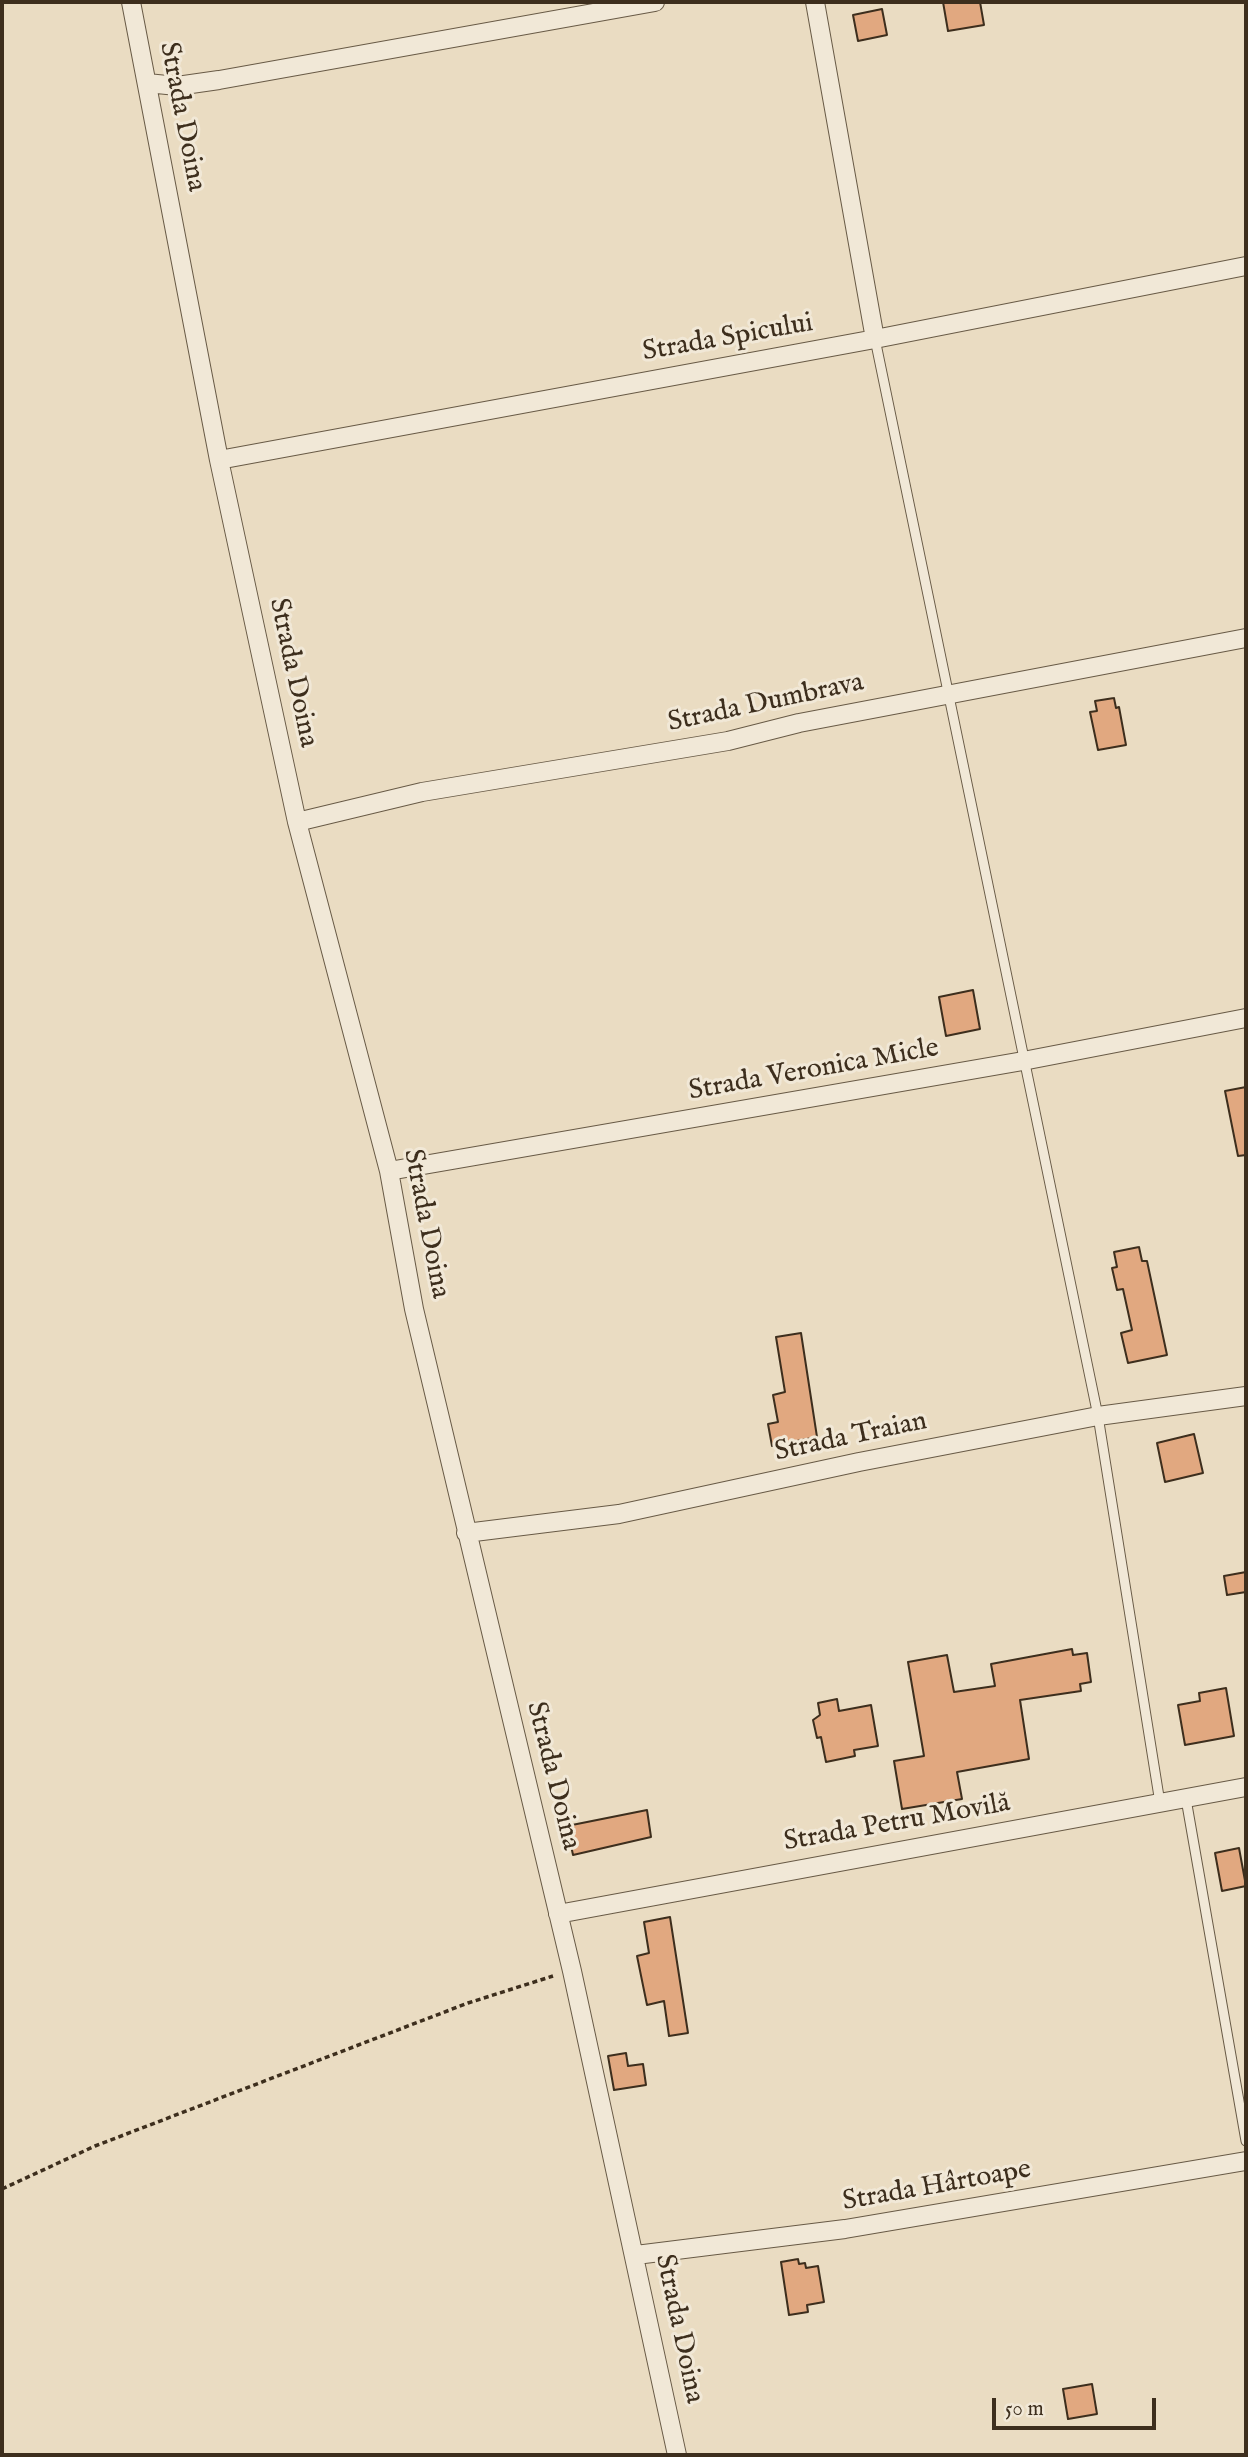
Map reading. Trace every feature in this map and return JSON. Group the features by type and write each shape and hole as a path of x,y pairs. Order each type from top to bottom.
{"street":[{"name":"Strada Doina","path":"131,2 219,460 297,822 389,1171 414,1309 572,1971 636,2255 677,2455"},
{"path":"147,83 177,86 219,80 655,2"},
{"path":"815,2 875,339"},
{"name":"Strada Spicului","path":"219,460 875,339 1246,266"},
{"name":"Strada Dumbrava","path":"297,822 422,792 728,741 799,723 1246,638"},
{"name":"Strada Veronica Micle","path":"389,1171 1023,1061 1246,1018"},
{"name":"Strada Traian","path":"466,1533 620,1514 859,1462 1098,1416 1246,1396"},
{"name":"Strada Petru Movilă","path":"558,1914 1246,1787"},
{"name":"Strada Hârtoape","path":"636,2255 845,2229 1246,2161"}],"lane":[{"path":"875,339 1098,1416 1160,1803"},
{"path":"1186,1799 1246,2141"}],"path":[{"path":"2,2189 95,2146 468,2003 572,1971"}],"building":[{"path":"943,2 980,2 984,25 948,31"},
{"path":"882,9 887,35 858,41 853,15"},
{"path":"1114,698 1116,708 1119,707 1126,745 1098,750 1090,712 1097,711 1095,701"},
{"path":"973,990 980,1029 946,1036 939,997"},
{"path":"1246,1087 1246,1155 1238,1156 1225,1091"},
{"path":"1139,1247 1142,1261 1147,1261 1167,1355 1128,1363 1121,1333 1132,1330 1123,1289 1117,1290 1112,1268 1117,1267 1114,1252"},
{"path":"801,1333 817,1437 772,1446 768,1424 778,1422 773,1395 785,1392 776,1337"},
{"path":"1194,1434 1203,1473 1165,1482 1157,1443"},
{"path":"1246,1572 1246,1592 1227,1595 1224,1576"},
{"path":"1072,1649 1073,1655 1087,1653 1091,1682 1080,1684 1081,1691 1020,1700 1029,1759 957,1772 962,1799 902,1809 894,1761 924,1756 908,1662 947,1655 954,1692 995,1686 991,1664"},
{"path":"1226,1688 1234,1736 1185,1745 1178,1705 1200,1701 1199,1693"},
{"path":"837,1699 839,1711 871,1705 878,1746 854,1750 855,1756 826,1762 821,1737 817,1738 813,1720 820,1715 818,1703"},
{"path":"647,1810 651,1837 573,1855 567,1826"},
{"path":"1239,1848 1246,1886 1222,1891 1215,1853"},
{"path":"670,1917 688,2033 669,2036 664,2001 647,2005 637,1956 649,1953 644,1922"},
{"path":"626,2053 628,2066 643,2064 646,2085 614,2090 608,2056"},
{"path":"798,2259 799,2264 805,2263 806,2268 818,2266 824,2302 807,2305 808,2312 789,2315 781,2262"},
{"path":"1092,2384 1097,2414 1068,2419 1063,2389"}]}
